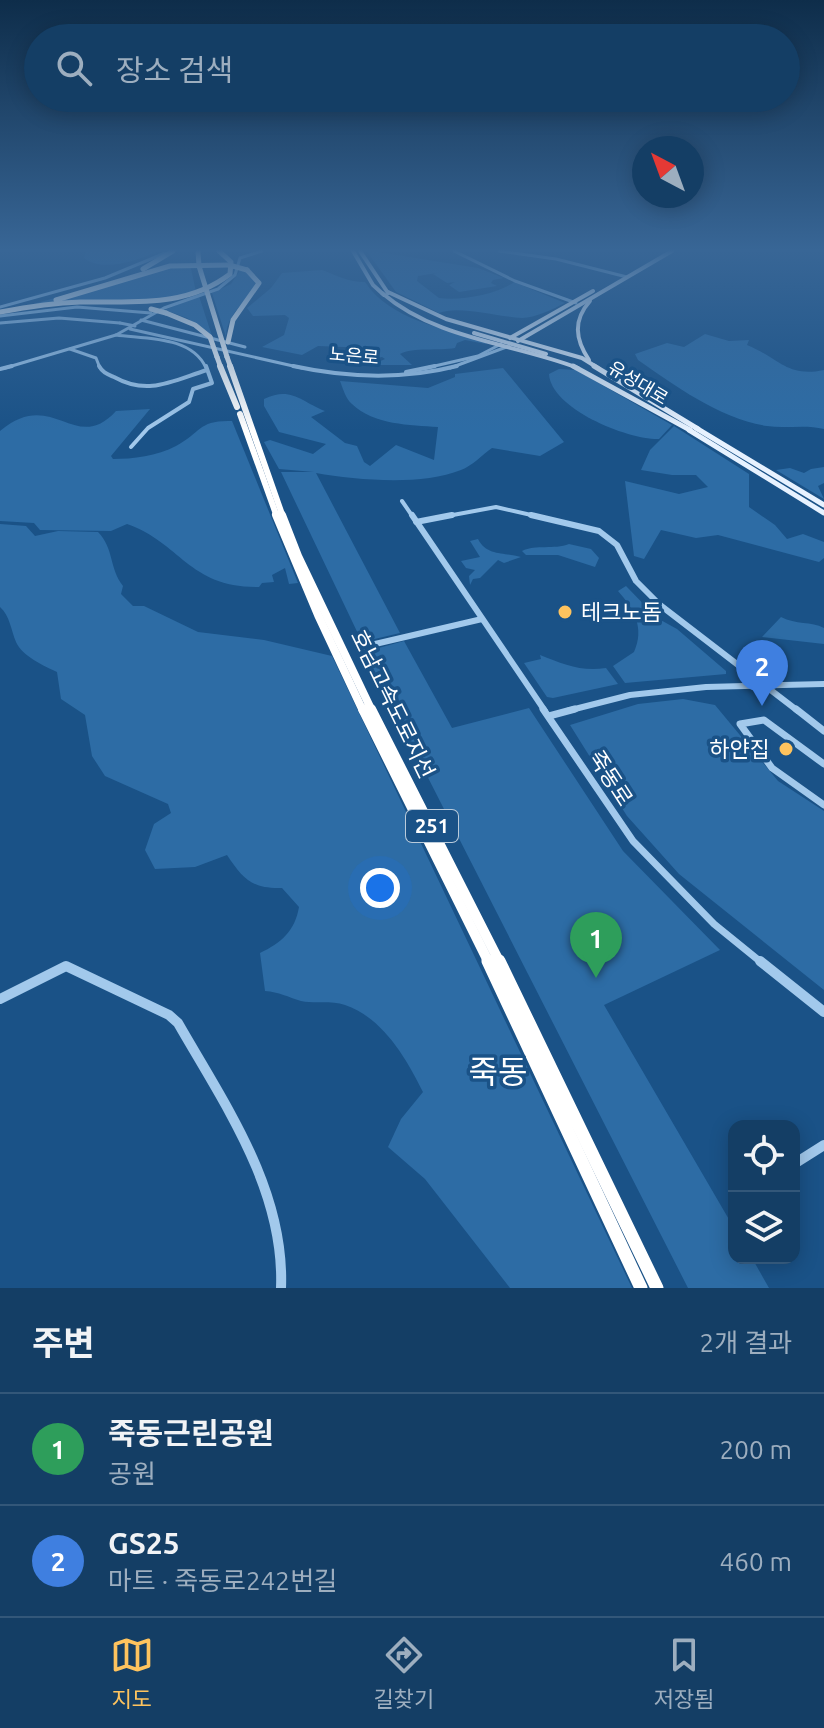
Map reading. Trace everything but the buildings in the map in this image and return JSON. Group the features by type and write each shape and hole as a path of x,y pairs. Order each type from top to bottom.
{"highway":[{"path":"1,315 25,311"},
{"path":"153,311 195,325 226,351 237,311"},
{"name":"호남고속도로지선","path":"211,311 291,558 352,689 477,939 641,1288"},
{"name":"호남고속도로지선","path":"240,406 298,556 360,687 487,935 657,1288"}],"main road":[{"path":"406,311 591,374 690,430"},
{"name":"유성대로","path":"413,311 422,317 594,368 824,505"},
{"path":"424,311 591,362 698,429"},
{"name":"노은로","path":"501,344 561,311"},
{"path":"509,346 564,311"},
{"path":"580,311 576,331 578,343 591,362"},
{"name":"유성대로","path":"548,353 594,373 824,513"}],"street":[{"path":"1,315 38,311"},
{"path":"0,369 116,335 152,311"},
{"name":"노은로","path":"1,315 26,320 59,318 118,324 226,351 327,369 377,373 442,366 478,356 501,344"},
{"name":"노은로","path":"1,315 118,324"},
{"path":"141,320 226,351 245,347"},
{"name":"노은로","path":"133,328 355,376 423,374 454,368 509,346"},
{"path":"116,335 193,351 212,383 193,389 189,402 148,428 131,447"},
{"path":"69,348 96,358 102,371 132,387 154,386 207,370"},
{"name":"죽동로","path":"402,501 619,823 656,868 714,924 824,1012"},
{"path":"416,522 475,508 496,507 599,531 617,545 636,581 660,605 824,731"},
{"path":"358,648 482,619"},
{"path":"549,716 630,695 706,687 824,684"},
{"path":"824,764 764,720 740,724 772,768 824,805"},
{"path":"0,999 66,966 169,1015 178,1023 249,1153 283,1250 281,1288"},
{"path":"800,1160 823,1147"}],"shaded area":[{"path":"168,311 204,311 212,336 187,318"},
{"path":"218,311 236,311 227,327 226,337"},
{"path":"249,311 398,311 436,327 486,341 486,344 465,340 457,343 455,348 400,354 412,365 372,365 385,359 382,357 352,364 354,356 370,348 318,346 302,355 262,347 284,335 289,318 285,315 253,316"},
{"path":"469,311 548,311 527,318"},
{"path":"705,334 729,341 749,340 747,345 792,369 811,372 824,370 824,429 767,426 733,416 683,390 638,360 635,354 667,343 684,347"},
{"path":"503,368 564,442 540,456 492,448 465,468 427,478 369,479 316,473 400,633 362,642 281,472 314,472 279,469 264,442 270,440 313,454 326,444 279,432 264,406 264,399 289,394 325,411 311,417 345,443 357,446 364,462 370,466 396,445 434,460 438,427 393,423 371,416 350,402 340,381 428,388 455,377 455,374"},
{"path":"559,369 576,370 672,425 659,439 629,434 593,420 563,399 553,387 549,374"},
{"path":"150,409 111,456 113,459 137,458 161,452 176,446 206,425 232,421 298,583 289,584 285,568 272,575 274,582 262,583 259,587 216,580 201,573 161,542 127,524 111,531 40,530 34,523 0,521 0,431 19,419 35,415 88,427 101,423 116,411"},
{"path":"674,426 749,474 749,507 775,525 787,539 803,534 824,542 824,558 819,562 718,535 696,538 661,530 644,559 634,556 625,481 679,494 708,487 696,475 641,470 650,450"},
{"path":"824,467 824,483 818,486 824,499 776,470 790,468 804,473"},
{"path":"0,524 26,526 35,536 58,531 98,532 107,545 123,586 121,594 133,606 144,606 198,632 264,640 332,656 632,1288 510,1288 425,1179 388,1147 401,1119 423,1092 392,1041 371,1019 345,1005 301,1001 265,991 260,953 286,935 299,907 282,888 263,887 249,881 227,855 195,867 155,869 145,850 154,824 171,813 168,804 105,776 92,756 85,715 61,699 57,672 23,652 16,642 0,607"},
{"path":"478,539 486,549 521,557 504,563 498,560 480,578 473,579 470,585 469,576 475,570 466,568 461,561 480,557 470,541"},
{"path":"569,544 591,549 599,558 595,567 558,555 526,555 522,551 533,548"},
{"path":"626,586 657,618 677,629 726,674 625,683 613,666 634,652 638,635 633,612 618,591"},
{"path":"781,617 824,628 824,644 762,637"},
{"path":"404,641 452,728 529,708 623,851 720,950 604,1005 728,1218 728,1264 755,1264 769,1288 688,1288 364,652"},
{"path":"540,655 580,668 606,668 618,684 547,697 524,663 541,659"},
{"path":"683,699 715,705 778,781 824,811 824,990 679,874 627,816 570,725 638,704"}],"place":[{"name":"테크노돔","path":"565,612"},
{"name":"GS25","path":"762,706"},
{"name":"하얀집","path":"786,749"},
{"name":"죽동근린공원","path":"596,978"}],"district":[{"name":"죽동","path":"498,1072"}]}
